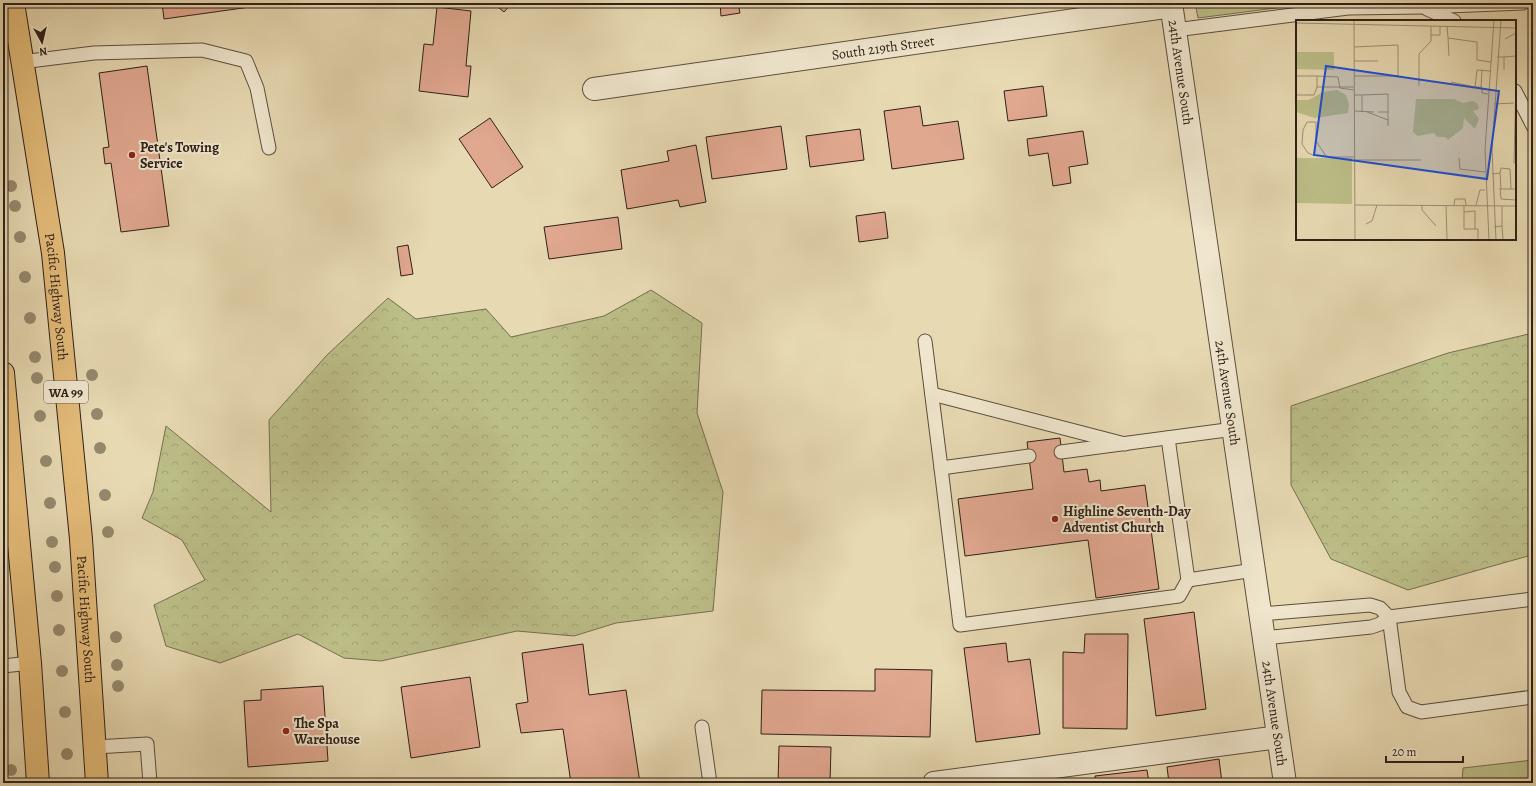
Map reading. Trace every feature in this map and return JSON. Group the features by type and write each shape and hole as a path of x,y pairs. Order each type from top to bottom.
{"main road":[{"name":"Pacific Highway South","path":"13,3 52,253 81,539 97,783"},
{"path":"3,373 30,663 38,783"}],"street":[{"name":"24th Avenue South","path":"1172,4 1285,783"},
{"name":"South 219th Street","path":"594,89 1172,4"},
{"path":"934,783 1278,737"}],"lane":[{"path":"1176,30 1348,8 1523,3"},
{"path":"1424,7 1452,20"},
{"path":"21,62 94,53 202,50 246,62 257,88 269,148"},
{"path":"1516,93 1533,126"},
{"path":"924,341 932,394 960,625 1179,596 1188,580 1168,438"},
{"path":"932,394 1124,444"},
{"path":"1061,452 1234,429"},
{"path":"941,468 1028,456"},
{"path":"1188,580 1254,570"},
{"path":"1264,638 1371,627 1380,624 1389,616 1533,599"},
{"path":"1260,614 1370,605 1380,608 1389,616 1399,692 1407,707 1421,712 1533,697"},
{"path":"3,666 30,663"},
{"path":"702,727 710,783"},
{"path":"95,747 148,744 150,783"}],"green space":[{"path":"1195,3 1315,3 1198,18"},
{"path":"651,290 702,323 697,413 723,492 713,611 616,623 574,636 517,631 381,661 344,658 298,634 220,663 166,646 154,605 205,580 182,540 142,518 153,492 166,426 271,512 269,420 327,355 388,298 416,319 486,309 511,337 604,316"},
{"path":"1533,333 1533,553 1528,556 1408,590 1331,559 1291,485 1291,406 1448,353"},
{"path":"1533,760 1533,783 1462,783 1463,768"}],"building":[{"path":"162,3 279,3 164,19"},
{"path":"493,3 512,3 504,12"},
{"path":"592,3 661,3 661,6"},
{"path":"720,3 738,3 740,13 721,16"},
{"path":"437,7 471,11 466,66 471,66 468,97 419,91 424,44 433,45"},
{"name":"Pete's Towing Service","path":"147,66 169,226 121,232 111,163 105,164 103,148 109,147 99,73"},
{"path":"1043,86 1047,116 1008,121 1004,91"},
{"path":"920,106 923,126 958,121 964,159 892,169 884,111"},
{"path":"490,118 523,167 492,188 459,139"},
{"path":"781,126 787,169 712,179 706,137"},
{"path":"860,129 864,160 810,167 806,136"},
{"path":"1083,131 1088,164 1069,167 1071,183 1053,186 1048,153 1029,156 1027,139"},
{"path":"696,145 706,202 680,207 678,200 627,209 621,170 669,161 667,151"},
{"path":"885,212 888,238 859,242 856,216"},
{"path":"618,217 622,249 549,259 544,227"},
{"path":"408,245 413,274 401,276 397,247"},
{"name":"Highline Seventh-Day Adventist Church","path":"1060,438 1064,472 1087,469 1089,482 1100,480 1101,491 1145,485 1159,589 1096,598 1088,540 965,556 958,499 1033,489 1027,442"},
{"path":"1194,612 1206,709 1156,716 1144,619"},
{"path":"1085,634 1128,634 1127,729 1063,728 1063,652 1084,653"},
{"path":"1006,643 1008,662 1030,659 1040,734 976,742 964,648"},
{"path":"583,644 589,695 626,690 640,783 571,783 563,729 521,733 516,704 528,702 522,653"},
{"path":"875,669 932,670 930,737 761,734 762,690 875,691"},
{"path":"470,677 480,747 411,758 401,687"},
{"name":"The Spa Warehouse","path":"323,686 328,761 248,767 244,701 261,700 261,690"},
{"path":"779,746 831,747 830,783 778,783"},
{"path":"1219,759 1222,783 1169,783 1167,767"},
{"path":"1147,770 1149,783 1096,783 1095,776"}],"place":[{"name":"Pete's Towing Service","path":"132,155"},
{"name":"Highline Seventh-Day Adventist Church","path":"1055,519"},
{"name":"The Spa Warehouse","path":"286,731"}]}
